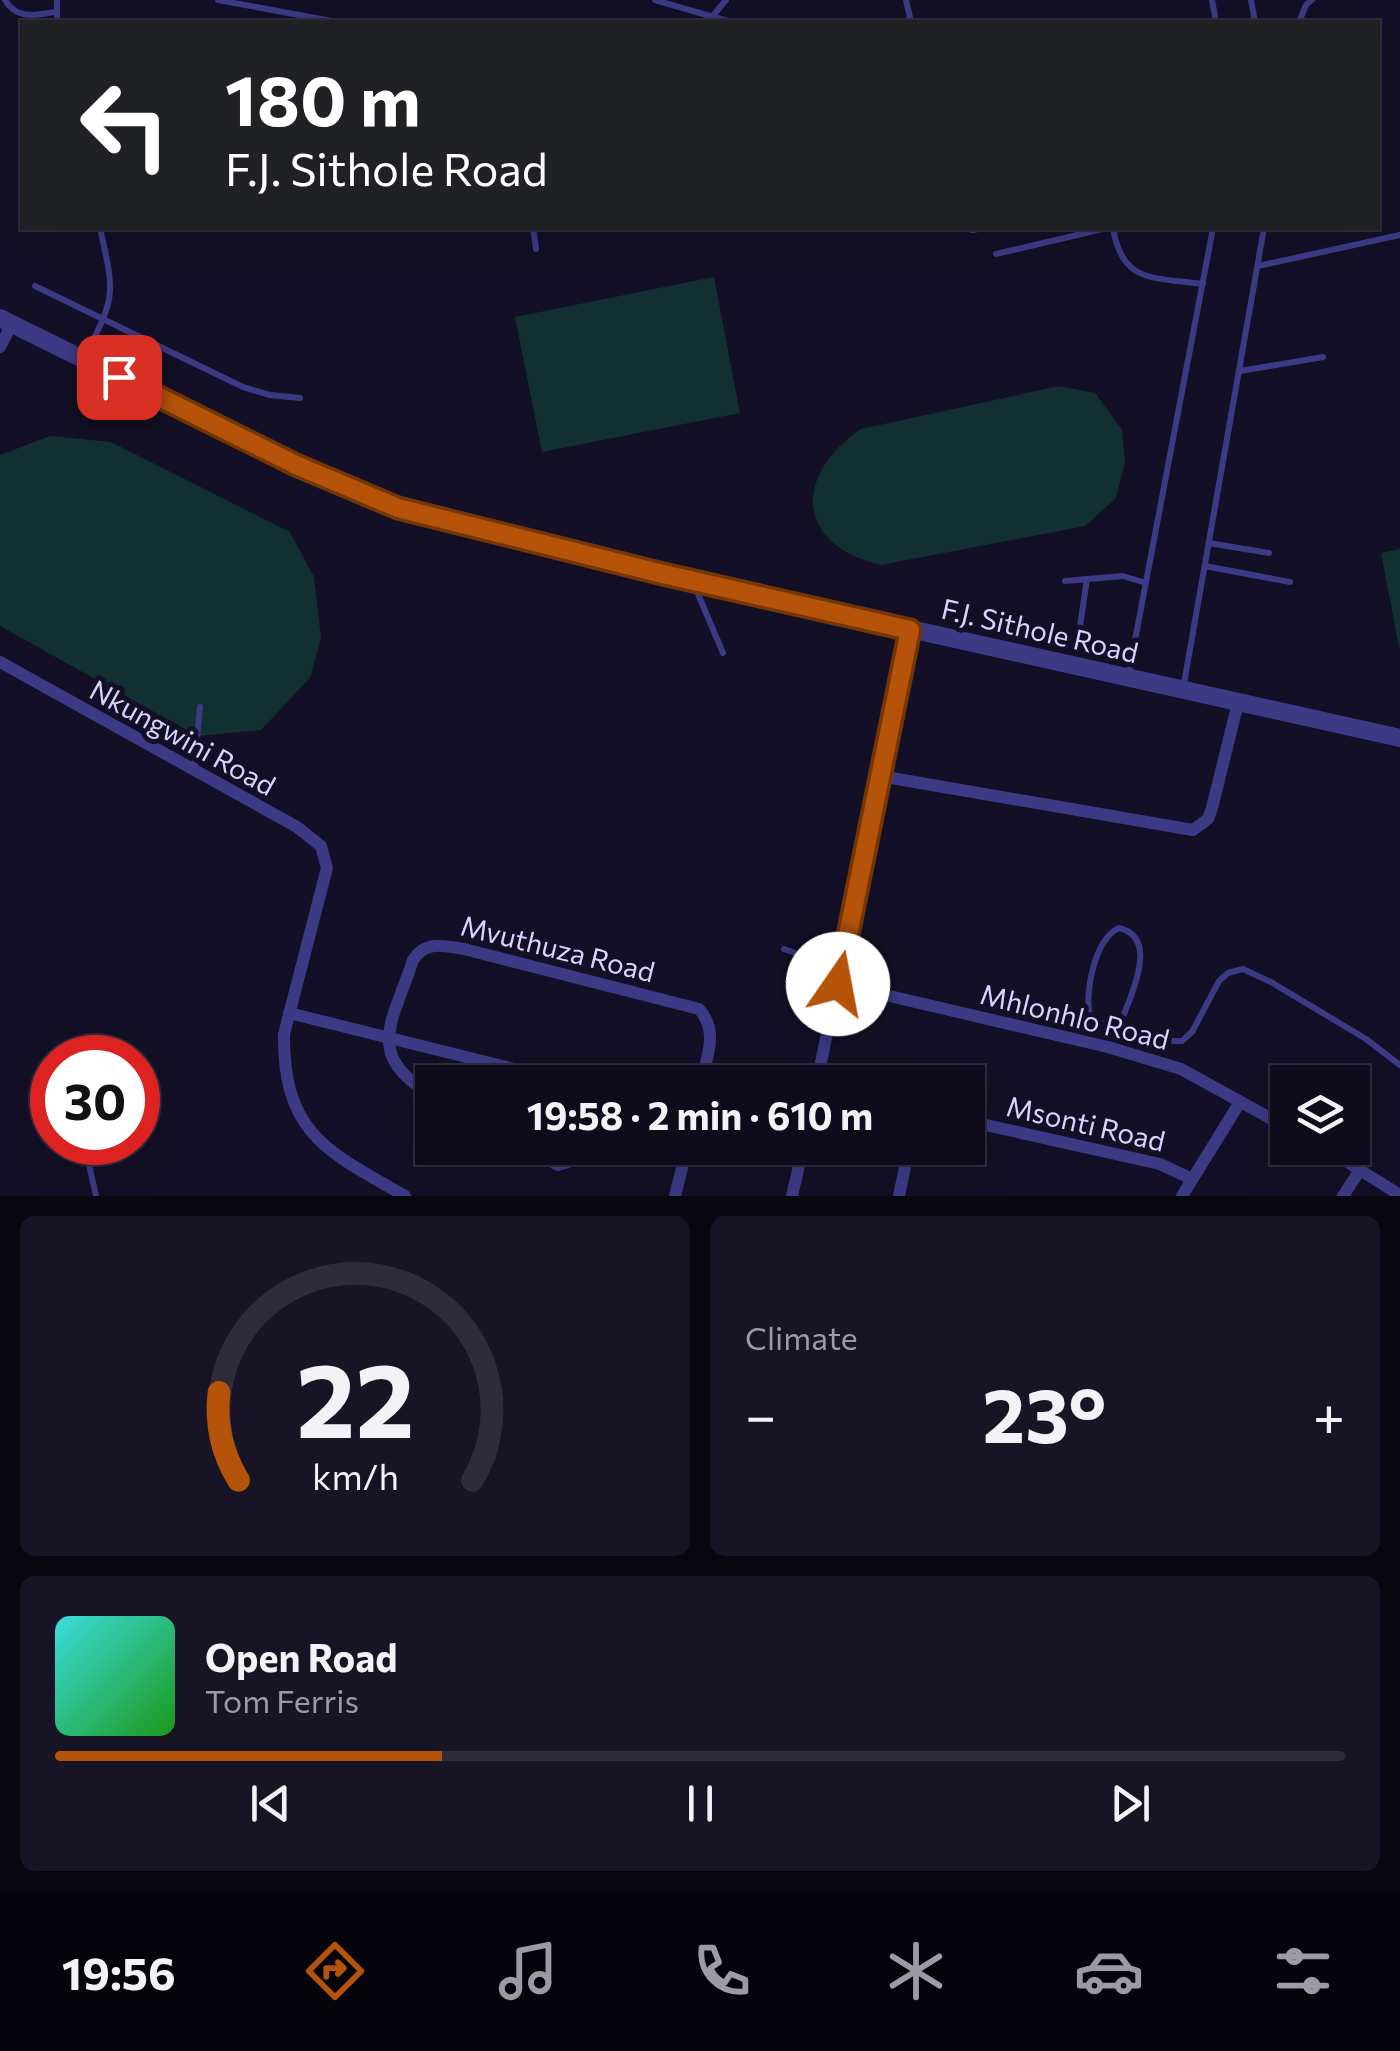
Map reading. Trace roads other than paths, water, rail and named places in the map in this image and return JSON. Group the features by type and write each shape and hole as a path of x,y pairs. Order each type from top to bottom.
{"street":[{"path":"0,347 6,321"},
{"name":"F.J. Sithole Road","path":"6,321 296,465 398,508 693,581 1400,738"},
{"path":"821,1065 910,630"},
{"name":"Nkungwini Road","path":"0,662 297,828 321,846 327,868 289,1013"},
{"path":"880,776 1194,830 1208,819 1212,808 1238,703"},
{"name":"Mvuthuza Road","path":"388,1038 413,960 420,950 436,945 699,1009 711,1027 704,1065"},
{"name":"Mhlonhlo Road","path":"838,984 1108,1047 1187,1070 1270,1118"},
{"path":"406,1196 323,1147 304,1126 284,1062 289,1013 497,1065"},
{"path":"388,1038 392,1059 400,1073 415,1083"},
{"path":"1182,1196 1240,1102"},
{"name":"Msonti Road","path":"985,1125 1160,1164 1192,1179"},
{"path":"675,1196 683,1165"},
{"path":"792,1196 799,1165"},
{"path":"899,1196 905,1165"},
{"path":"1352,1165 1400,1195"},
{"path":"1343,1196 1360,1170"}],"lane":[{"path":"5,0 14,12 25,16 55,12"},
{"path":"56,0 57,20"},
{"path":"218,0 326,20"},
{"path":"655,0 723,20"},
{"path":"712,17 726,0"},
{"path":"84,360 111,302 112,279 100,230"},
{"path":"532,230 536,249"},
{"path":"996,254 1101,230"},
{"path":"1111,230 1119,256 1134,272 1202,284"},
{"path":"1128,678 1213,230"},
{"path":"1182,690 1264,230"},
{"path":"1258,266 1400,234"},
{"path":"35,286 243,387 300,398"},
{"path":"1240,371 1324,357"},
{"path":"1209,543 1269,553"},
{"path":"1205,566 1290,582"},
{"path":"1065,581 1123,576 1146,582"},
{"path":"1080,626 1087,579"},
{"path":"693,581 723,653"},
{"path":"194,772 200,707"},
{"path":"1120,1028 1141,959 1132,932 1119,928 1112,931 1100,948 1088,1008 1092,1019 1120,1028 1175,1042 1188,1038 1219,981 1234,969 1243,969 1272,982 1400,1064"},
{"path":"784,949 841,969"},
{"path":"89,1165 96,1196"}]}
